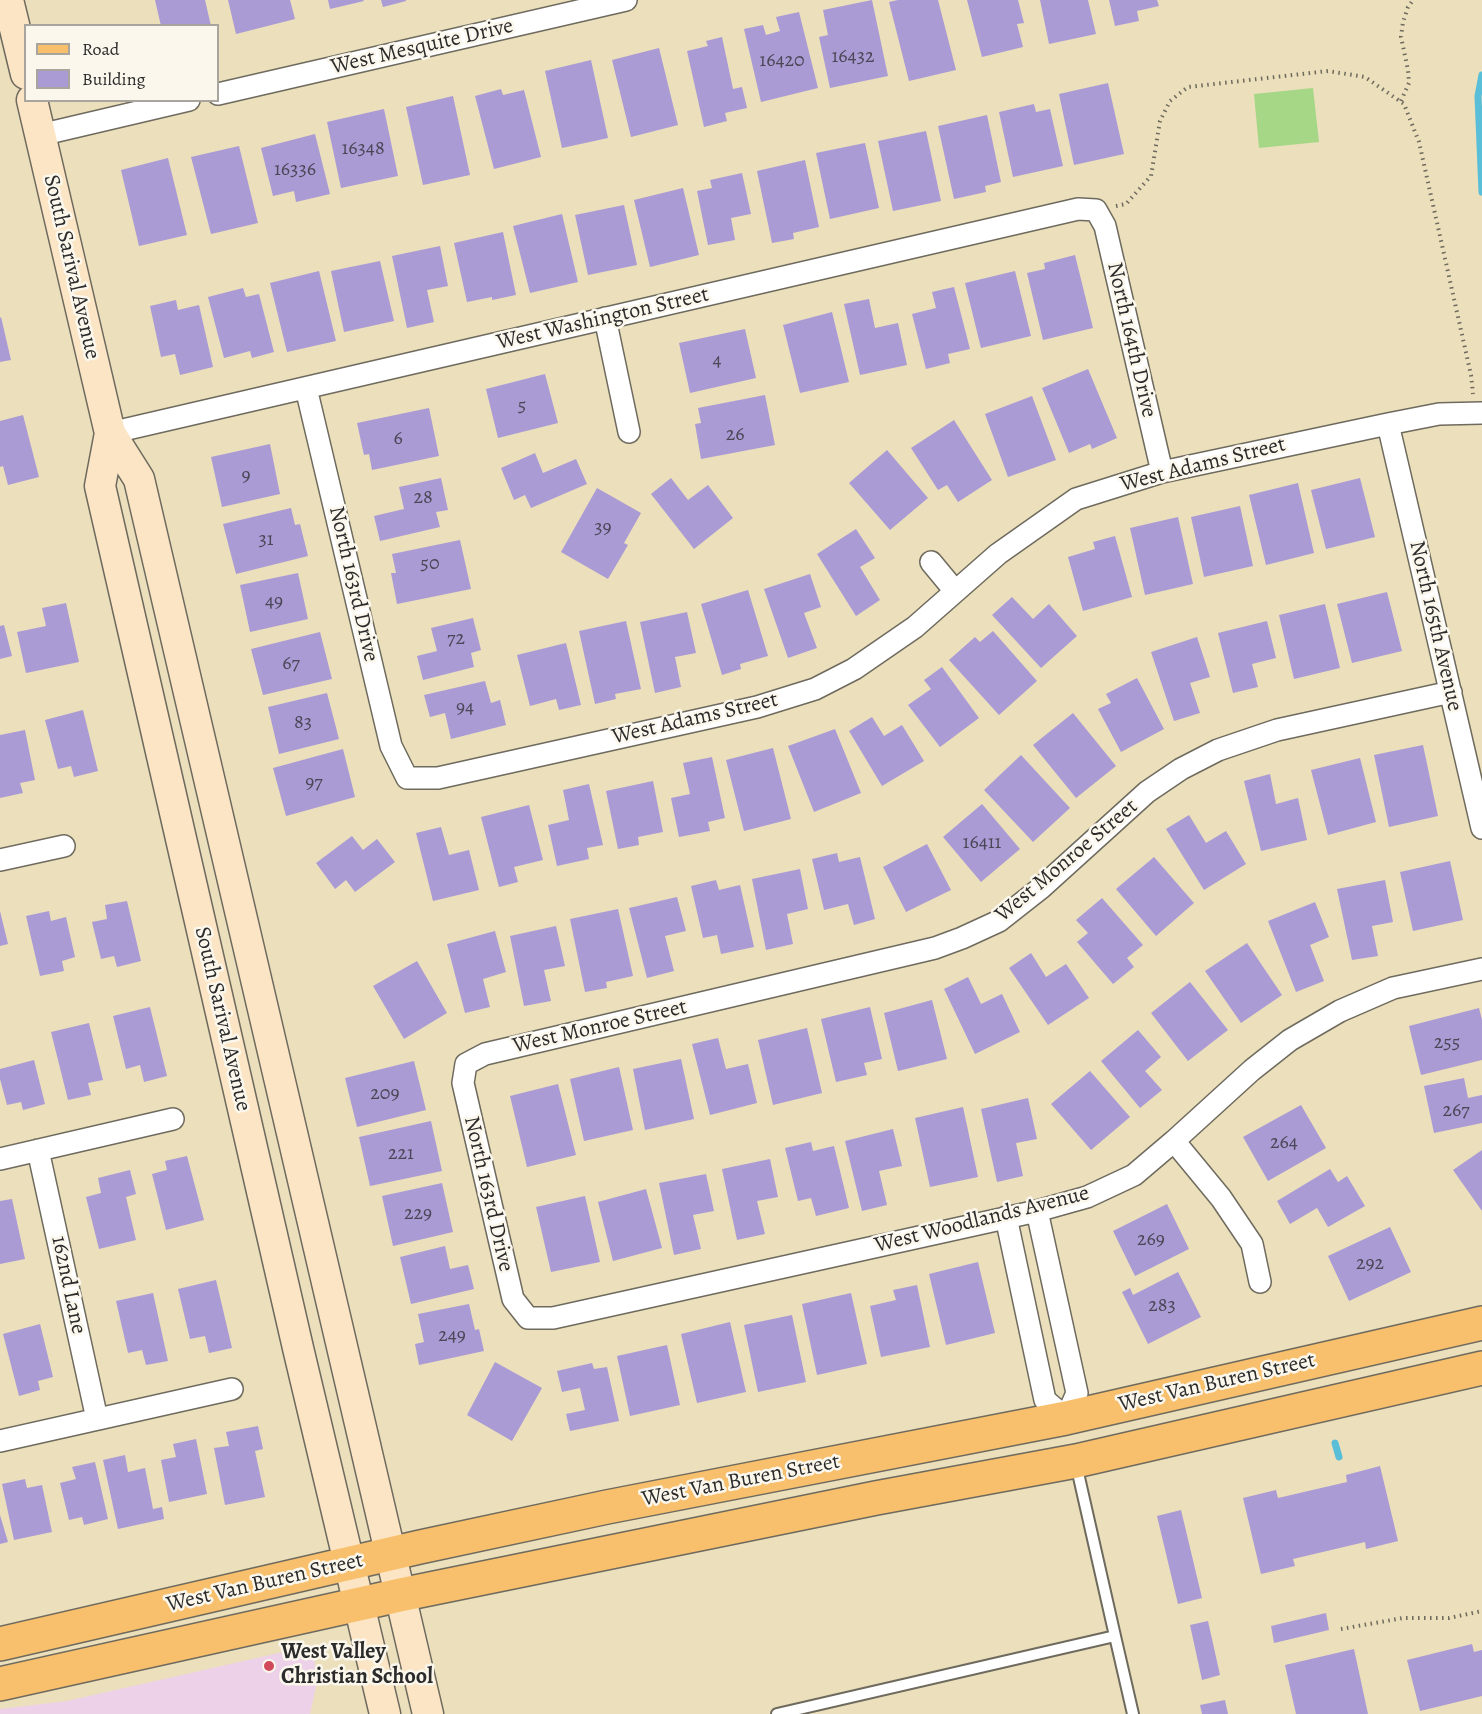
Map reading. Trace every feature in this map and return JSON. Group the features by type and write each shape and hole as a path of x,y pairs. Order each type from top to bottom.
{"main road":[{"path":"8,0 24,66"},
{"name":"South Sarival Avenue","path":"32,102 110,434 139,479 428,1714"},
{"name":"South Sarival Avenue","path":"110,434 100,486 385,1714"},
{"name":"West Van Buren Street","path":"0,1644 390,1554 619,1505 1066,1418 1482,1323"},
{"name":"West Van Buren Street","path":"0,1684 360,1603 859,1502 1076,1461 1482,1368"},
{"path":"1066,1418 1076,1461"}],"street":[{"name":"West Mesquite Drive","path":"219,94 626,0"},
{"path":"40,135 180,102"},
{"name":"West Washington Street","path":"110,434 1078,209 1096,210"},
{"name":"North 164th Drive","path":"1096,210 1105,226 1162,472"},
{"path":"605,318 629,432"},
{"name":"North 163rd Drive","path":"306,388 391,746 407,778"},
{"name":"West Adams Street","path":"407,778 438,778 757,707 815,689 854,669 915,627 998,554 1076,499 1162,472 1439,414 1479,413"},
{"name":"North 165th Avenue","path":"1388,424 1482,828"},
{"path":"931,562 955,591"},
{"name":"West Monroe Street","path":"466,1064 485,1054 935,948 962,938 999,921 1041,888 1148,792 1181,769 1209,755 1277,730 1451,692"},
{"path":"0,860 64,846"},
{"name":"West Woodlands Avenue","path":"528,1318 553,1318 1037,1211 1087,1197 1134,1175 1252,1070 1290,1040 1340,1011 1393,988 1482,969"},
{"name":"North 163rd Drive","path":"466,1064 463,1083 513,1299 528,1318"},
{"path":"0,1159 172,1119"},
{"path":"1174,1141 1221,1198 1252,1244 1260,1282"},
{"name":"162nd Lane","path":"38,1150 97,1419"},
{"path":"1006,1217 1042,1390 1045,1400 1066,1418 1077,1393 1037,1211"},
{"path":"0,1441 232,1389"}],"lane":[{"path":"1076,1461 1133,1714"},
{"path":"777,1714 1115,1636"}],"path":[{"path":"1401,101 1409,82 1401,37 1407,7 1413,0"},
{"path":"1096,210 1126,204 1151,176 1160,121 1170,101 1188,87 1328,71 1365,77 1404,104 1419,142 1479,413"},
{"path":"1341,1629 1403,1618 1449,1618 1482,1611"}],"shaded area":[{"name":"West Valley Christian School","path":"314,1645 316,1687 310,1714 0,1714 0,1709 67,1701"}],"green space":[{"path":"1313,88 1319,142 1259,148 1254,94"}],"building":[{"path":"155,0 205,0 211,24 161,24"},
{"path":"228,0 290,0 295,19 236,34"},
{"path":"328,0 363,0 364,1 330,9"},
{"path":"381,0 406,0 406,1 383,7"},
{"path":"872,0 888,76 830,88 819,37 828,35 823,10"},
{"path":"938,0 956,70 909,81 889,2"},
{"path":"967,0 1018,0 1024,23 1017,24 1023,47 982,57"},
{"path":"1040,0 1088,0 1096,34 1049,44"},
{"path":"1109,0 1157,0 1159,6 1137,11 1139,21 1115,26"},
{"path":"799,12 818,88 761,102 744,29 763,25 766,35 780,31 776,17"},
{"path":"722,37 733,89 742,87 747,108 725,113 727,121 704,127 687,51 708,46 706,41"},
{"path":"659,48 678,125 631,137 612,60"},
{"path":"591,60 608,138 562,148 545,71"},
{"path":"1108,83 1124,154 1074,165 1059,94"},
{"path":"501,89 503,95 524,90 541,157 494,169 475,96"},
{"path":"453,96 470,175 423,185 406,107"},
{"path":"1034,104 1036,112 1050,109 1063,166 1013,177 999,112"},
{"path":"384,109 398,176 341,188 327,122"},
{"path":"987,115 1001,182 985,186 986,192 954,199 938,126"},
{"path":"926,131 941,201 893,211 878,141"},
{"path":"315,134 330,194 296,202 294,191 273,196 261,148"},
{"path":"865,143 879,208 830,219 816,153"},
{"path":"239,146 258,223 211,234 191,157"},
{"path":"168,158 187,235 139,246 121,170"},
{"path":"805,160 819,227 793,233 794,239 772,243 757,171"},
{"path":"742,173 751,214 731,218 735,240 708,245 697,191 712,188 710,180"},
{"path":"683,188 699,255 650,267 634,200"},
{"path":"624,205 637,265 588,275 575,215"},
{"path":"562,214 578,282 530,293 513,226"},
{"path":"503,232 516,295 467,302 454,243"},
{"path":"440,246 448,286 427,290 434,322 407,328 392,256"},
{"path":"1075,255 1093,328 1043,340 1027,273 1045,269 1044,263"},
{"path":"380,261 394,321 344,332 331,271"},
{"path":"319,271 336,341 287,352 270,283"},
{"path":"1015,271 1031,336 981,348 965,283"},
{"path":"954,287 970,349 948,354 950,363 926,369 912,314 936,308 932,292"},
{"path":"243,288 246,297 259,294 274,352 252,358 250,351 224,358 208,297"},
{"path":"869,299 875,328 898,323 907,365 860,375 844,304"},
{"path":"176,300 178,310 199,305 213,367 180,375 175,354 161,357 150,306"},
{"path":"832,312 849,382 800,393 783,325"},
{"path":"0,318 11,360 0,362"},
{"path":"745,329 756,378 690,393 679,343"},
{"path":"1088,369 1117,438 1092,449 1090,444 1069,453 1042,388"},
{"path":"545,374 558,423 498,438 486,389"},
{"path":"765,395 775,445 701,459 695,424 701,423 698,408"},
{"path":"1032,396 1056,460 1008,477 985,414"},
{"path":"429,408 439,456 372,470 369,454 364,455 357,423"},
{"path":"23,415 39,477 8,485 3,466 0,467 0,421"},
{"path":"954,420 992,480 958,502 947,485 938,490 911,448"},
{"path":"270,444 280,494 222,507 211,457"},
{"path":"887,450 928,498 890,530 849,483"},
{"path":"535,453 543,473 576,459 587,484 531,508 525,495 514,500 501,468"},
{"path":"441,478 448,510 436,512 440,527 380,541 374,516 404,509 399,487"},
{"path":"671,478 688,500 708,485 733,518 694,549 651,494"},
{"path":"1360,478 1375,537 1326,549 1311,490"},
{"path":"1298,483 1314,553 1266,565 1249,495"},
{"path":"597,488 641,513 624,543 628,545 608,579 561,552"},
{"path":"1240,506 1253,566 1204,577 1191,517"},
{"path":"291,508 295,525 300,524 308,556 236,574 223,524"},
{"path":"1178,517 1193,584 1145,595 1130,528"},
{"path":"856,529 875,558 860,567 880,600 856,616 817,554"},
{"path":"1115,536 1132,597 1083,611 1068,557 1095,549 1093,542"},
{"path":"460,540 471,589 397,604 391,573 396,573 392,554"},
{"path":"298,573 308,619 250,632 240,585"},
{"path":"810,574 821,607 804,613 817,648 788,658 764,589"},
{"path":"748,590 768,656 740,664 741,669 722,675 701,604"},
{"path":"1387,592 1402,651 1352,663 1337,604"},
{"path":"1012,597 1033,619 1049,604 1077,636 1041,668 992,615"},
{"path":"66,603 79,662 26,673 17,632 46,626 42,608"},
{"path":"1325,604 1340,668 1294,679 1279,615"},
{"path":"687,612 696,653 675,657 681,687 655,693 640,622"},
{"path":"473,618 481,650 471,653 474,667 423,680 417,656 437,651 431,628"},
{"path":"626,621 641,689 615,694 616,699 595,704 579,631"},
{"path":"1267,621 1276,658 1252,664 1258,687 1233,693 1218,633"},
{"path":"4,625 12,656 0,659 0,626"},
{"path":"993,631 1037,681 999,715 949,660 975,637 980,642"},
{"path":"320,632 332,679 263,695 251,649"},
{"path":"1197,637 1210,677 1190,683 1200,713 1174,721 1151,652"},
{"path":"566,643 581,705 559,710 556,699 530,706 517,655"},
{"path":"942,667 979,718 940,747 908,705 931,689 924,680"},
{"path":"1137,678 1164,729 1121,752 1098,709 1111,703 1106,694"},
{"path":"485,681 491,703 500,700 506,725 451,739 445,713 430,717 424,695"},
{"path":"327,693 339,739 279,754 268,707"},
{"path":"83,710 98,771 74,777 71,766 58,769 45,720"},
{"path":"1073,713 1116,766 1076,798 1033,745"},
{"path":"872,717 884,736 902,725 924,761 882,786 849,731"},
{"path":"835,729 861,793 814,812 788,746"},
{"path":"25,730 35,780 20,783 23,793 0,798 0,735"},
{"path":"1423,745 1438,816 1389,827 1374,755"},
{"path":"773,748 791,819 744,831 726,760"},
{"path":"343,749 355,797 286,816 273,768"},
{"path":"1021,755 1070,808 1033,842 984,790"},
{"path":"712,757 725,818 708,822 710,831 679,837 671,798 690,794 683,763"},
{"path":"1360,758 1376,822 1328,835 1311,770"},
{"path":"1270,774 1276,804 1298,798 1307,840 1261,851 1244,781"},
{"path":"653,781 663,832 638,837 639,845 618,849 606,791"},
{"path":"589,784 603,845 587,848 589,859 557,866 548,825 569,820 563,790"},
{"path":"982,804 1020,849 981,882 943,837"},
{"path":"529,805 543,860 514,867 518,882 499,887 481,817"},
{"path":"1189,815 1206,843 1226,831 1246,864 1204,890 1166,829"},
{"path":"441,827 449,855 469,850 479,890 433,901 416,833"},
{"path":"352,836 363,850 377,839 395,862 355,892 346,880 335,889 316,863"},
{"path":"927,844 951,890 906,912 883,867"},
{"path":"837,853 839,862 860,857 875,919 854,925 848,904 824,910 812,859"},
{"path":"1154,857 1194,903 1156,936 1116,889"},
{"path":"1450,861 1463,920 1413,931 1400,872"},
{"path":"800,869 808,909 787,914 793,944 766,950 752,879"},
{"path":"716,880 719,890 740,885 754,947 721,954 717,935 703,938 691,886"},
{"path":"1385,880 1393,922 1372,926 1378,956 1352,960 1337,889"},
{"path":"677,897 686,931 665,936 674,971 647,978 629,908"},
{"path":"1102,898 1143,945 1127,958 1134,967 1113,984 1077,942 1088,933 1076,920"},
{"path":"127,901 141,961 117,967 114,956 101,959 92,922 107,919 105,905"},
{"path":"1315,902 1329,937 1310,945 1324,981 1296,992 1268,921"},
{"path":"618,909 633,976 606,982 607,988 585,992 570,919"},
{"path":"0,911 8,944 0,946"},
{"path":"49,911 51,921 66,917 75,957 62,961 64,971 40,976 26,916"},
{"path":"556,926 565,966 544,970 551,1001 524,1006 510,936"},
{"path":"495,931 506,972 483,979 490,1007 465,1013 447,944"},
{"path":"1247,943 1282,995 1241,1023 1205,971"},
{"path":"1031,953 1046,977 1066,964 1089,998 1048,1025 1009,968"},
{"path":"417,961 447,1013 404,1039 373,986"},
{"path":"968,977 981,1004 1002,994 1020,1032 975,1054 944,989"},
{"path":"1190,982 1228,1030 1188,1061 1151,1013"},
{"path":"932,1000 947,1059 898,1071 884,1013"},
{"path":"150,1007 167,1076 144,1082 140,1065 126,1069 113,1016"},
{"path":"870,1007 882,1059 864,1063 867,1075 836,1082 821,1019"},
{"path":"1479,1008 1482,1020 1482,1060 1421,1075 1409,1026"},
{"path":"89,1023 103,1080 88,1083 91,1095 68,1100 51,1032"},
{"path":"807,1028 822,1093 773,1105 758,1040"},
{"path":"1138,1030 1161,1057 1145,1071 1162,1090 1140,1108 1101,1061"},
{"path":"718,1038 726,1069 748,1064 757,1103 710,1115 692,1044"},
{"path":"681,1059 694,1119 645,1130 633,1069"},
{"path":"34,1060 45,1104 23,1110 21,1102 7,1105 0,1079 0,1069"},
{"path":"414,1061 426,1110 357,1127 345,1078"},
{"path":"619,1067 633,1130 584,1141 570,1079"},
{"path":"1090,1071 1130,1117 1091,1150 1051,1104"},
{"path":"1464,1078 1468,1098 1482,1095 1482,1123 1434,1133 1424,1086"},
{"path":"558,1084 576,1155 527,1167 510,1096"},
{"path":"1028,1098 1037,1139 1016,1143 1023,1176 997,1182 981,1109"},
{"path":"1301,1105 1326,1148 1268,1181 1243,1137"},
{"path":"963,1107 978,1177 930,1187 915,1118"},
{"path":"431,1121 442,1171 370,1186 359,1137"},
{"path":"893,1129 902,1166 879,1171 887,1205 862,1211 845,1141"},
{"path":"811,1142 813,1151 834,1146 849,1208 816,1216 811,1198 798,1201 785,1148"},
{"path":"1482,1150 1482,1211 1453,1170"},
{"path":"187,1156 204,1220 166,1230 152,1174 167,1170 165,1161"},
{"path":"770,1159 778,1197 757,1201 765,1234 737,1240 722,1169"},
{"path":"1330,1169 1338,1182 1347,1176 1365,1206 1328,1227 1317,1208 1290,1224 1277,1201"},
{"path":"130,1170 136,1194 126,1197 136,1240 99,1249 86,1197 101,1193 98,1178"},
{"path":"706,1174 714,1211 693,1215 701,1249 674,1255 659,1183"},
{"path":"442,1183 453,1232 393,1246 382,1196"},
{"path":"646,1189 662,1248 613,1261 598,1202"},
{"path":"585,1196 600,1262 551,1272 536,1207"},
{"path":"12,1199 25,1259 0,1264 0,1201"},
{"path":"1167,1204 1189,1249 1135,1276 1113,1231"},
{"path":"1390,1227 1411,1272 1349,1301 1328,1256"},
{"path":"445,1246 450,1269 468,1265 474,1289 411,1304 400,1257"},
{"path":"978,1262 995,1333 946,1345 929,1274"},
{"path":"1178,1272 1201,1317 1148,1344 1122,1292 1130,1288 1133,1295"},
{"path":"216,1280 232,1348 209,1353 205,1336 190,1339 178,1289"},
{"path":"917,1285 930,1347 881,1357 870,1306 896,1300 893,1290"},
{"path":"153,1293 168,1361 146,1365 142,1350 128,1353 116,1301"},
{"path":"851,1293 867,1364 817,1375 802,1304"},
{"path":"469,1304 475,1330 479,1329 484,1351 419,1365 415,1344 424,1342 418,1314"},
{"path":"792,1315 806,1382 758,1392 744,1325"},
{"path":"730,1322 746,1392 697,1403 681,1334"},
{"path":"40,1324 53,1377 38,1381 40,1390 19,1396 3,1334"},
{"path":"667,1345 680,1405 630,1416 617,1356"},
{"path":"495,1362 542,1388 512,1441 467,1415"},
{"path":"592,1363 594,1369 607,1367 619,1421 570,1431 566,1414 585,1410 580,1388 562,1392 557,1371"},
{"path":"258,1426 263,1449 255,1451 265,1497 225,1505 214,1448 229,1446 226,1432"},
{"path":"196,1439 207,1494 169,1502 161,1460 176,1457 173,1444"},
{"path":"125,1455 128,1472 145,1468 153,1509 162,1507 164,1519 118,1529 103,1460"},
{"path":"95,1462 108,1519 84,1525 82,1517 69,1520 60,1483 76,1479 72,1467"},
{"path":"1380,1466 1398,1541 1366,1549 1365,1542 1293,1559 1295,1566 1261,1574 1243,1498 1276,1490 1278,1498 1347,1482 1346,1475"},
{"path":"25,1479 27,1488 42,1485 52,1532 14,1540 2,1484"},
{"path":"1181,1510 1202,1598 1178,1604 1157,1516"},
{"path":"0,1515 8,1542 0,1544"},
{"path":"1326,1613 1329,1630 1274,1643 1271,1626"},
{"path":"1208,1621 1220,1675 1202,1680 1190,1625"},
{"path":"1472,1644 1474,1652 1482,1650 1482,1696 1420,1711 1407,1660"},
{"path":"1354,1649 1368,1714 1296,1714 1285,1665"},
{"path":"1225,1700 1228,1714 1202,1714 1200,1705"}],"waterway":[{"path":"1482,75 1478,96 1482,192"},
{"path":"1335,1443 1339,1457"}],"place":[{"name":"West Valley Christian School","path":"269,1666"}]}
